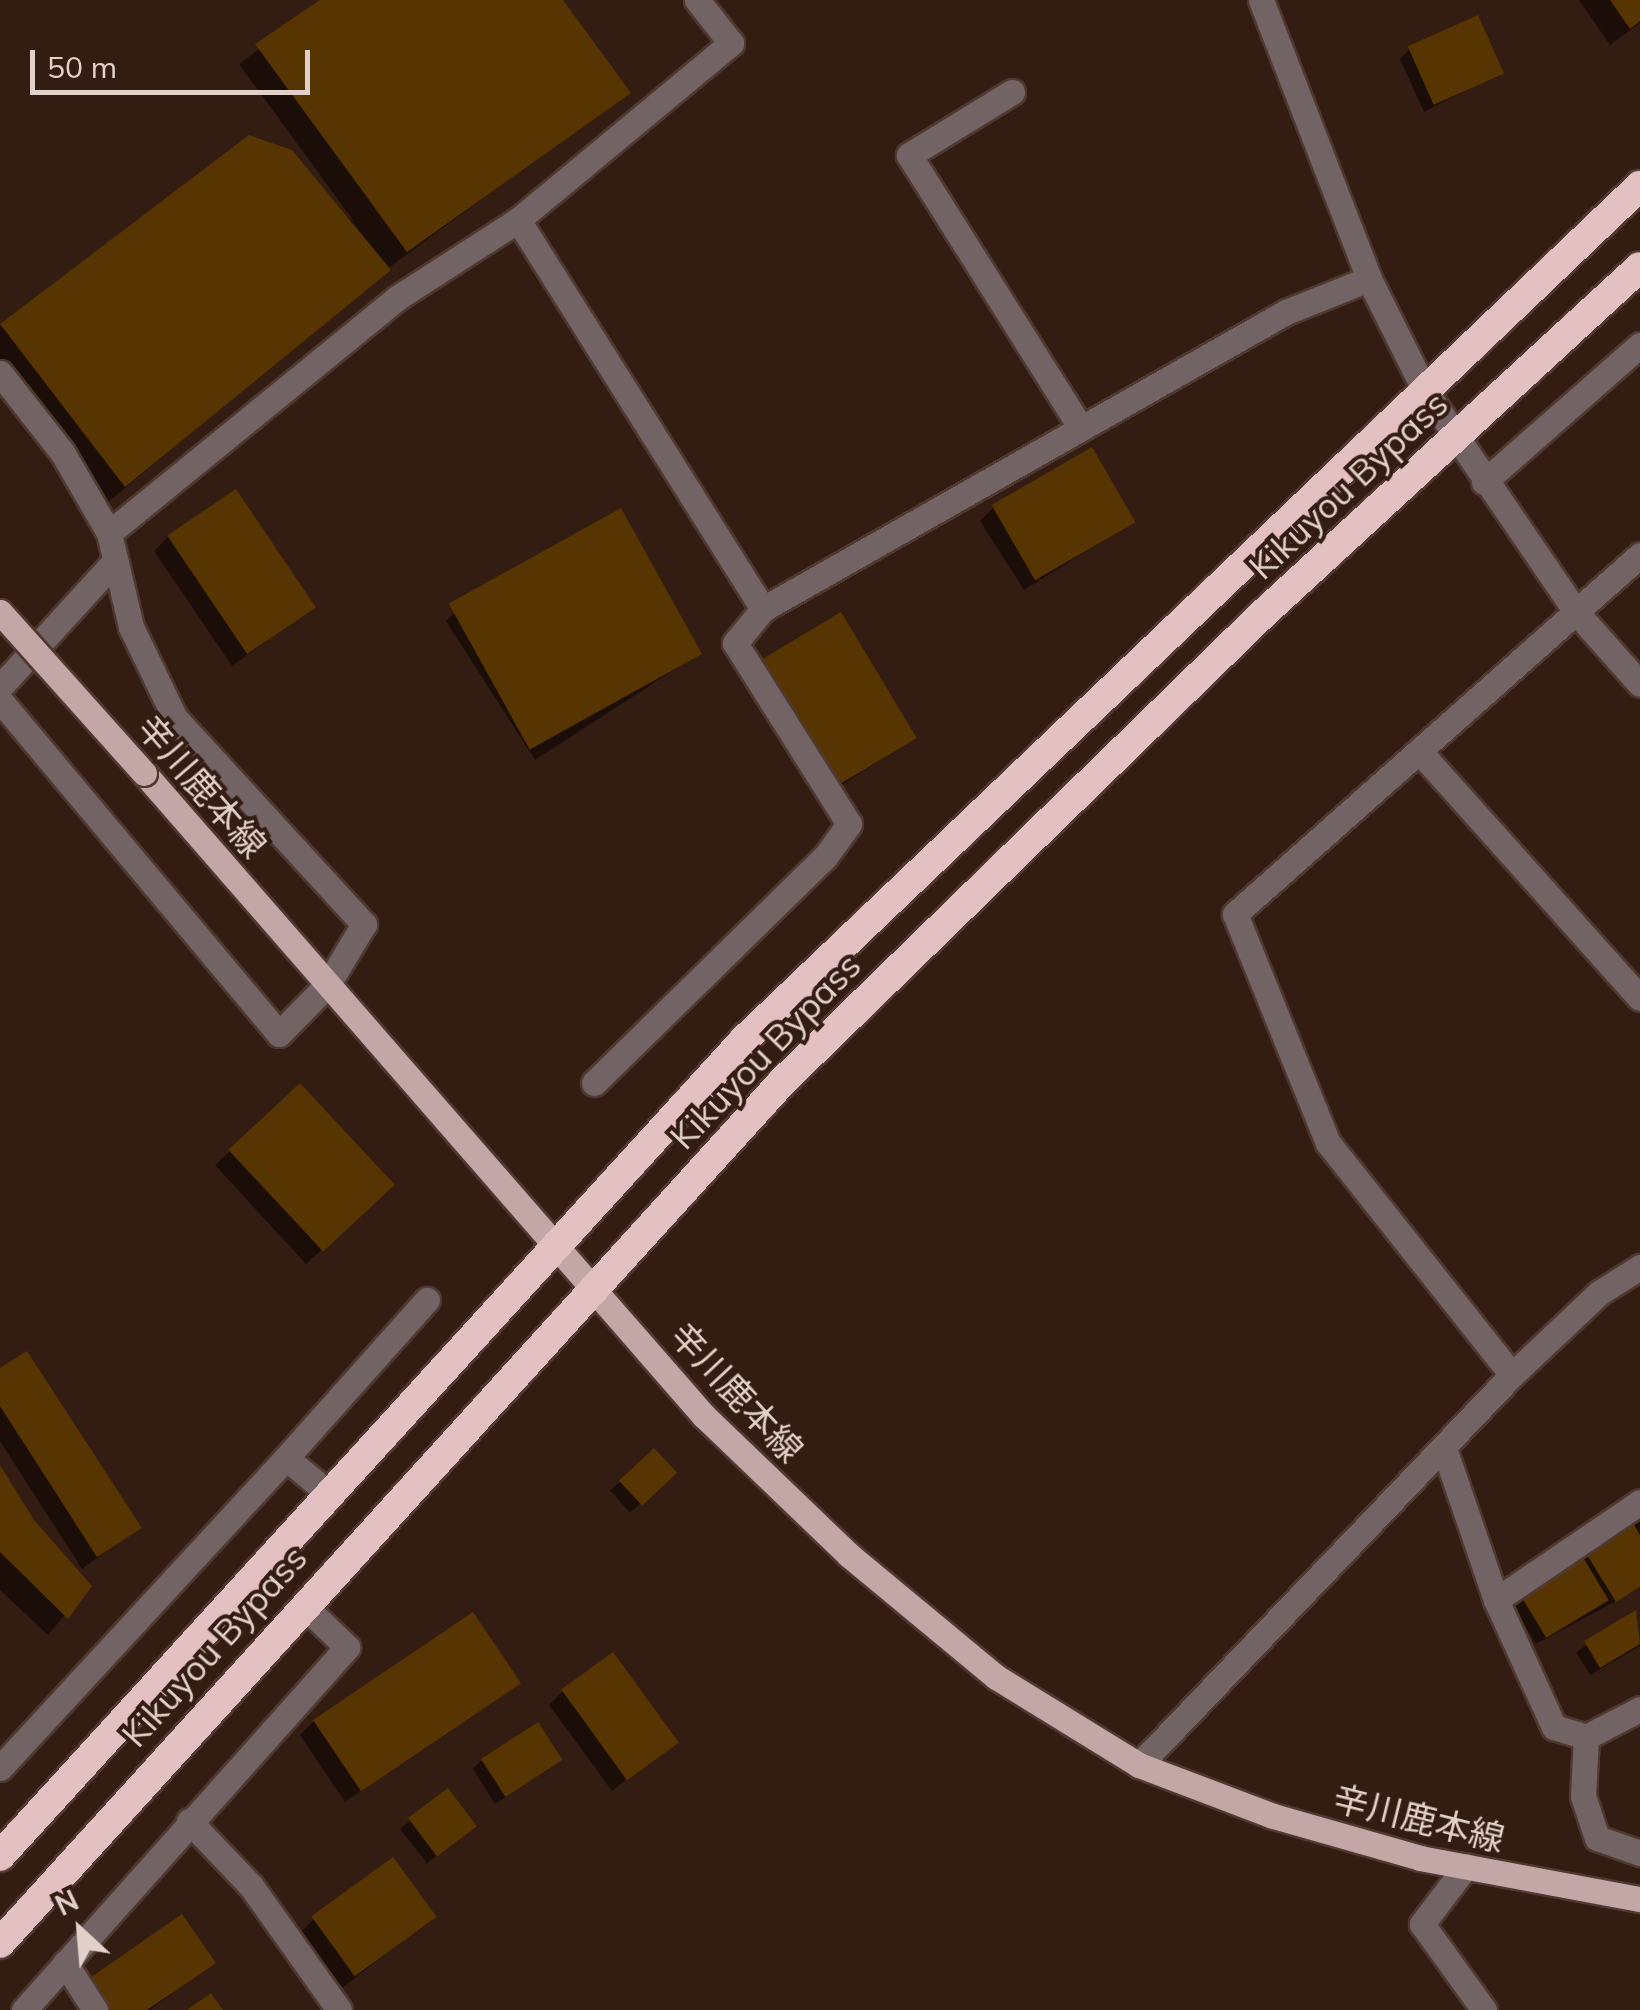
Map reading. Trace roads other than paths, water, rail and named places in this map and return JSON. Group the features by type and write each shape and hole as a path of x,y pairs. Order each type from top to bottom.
{"highway":[{"name":"Kikuyou Bypass","path":"0,1856 326,1491 744,1040 1640,186"},
{"name":"Kikuyou Bypass","path":"0,1943 782,1082 1263,614 1640,267"}],"main road":[{"name":"辛川鹿本線","path":"0,612 704,1416 849,1556 996,1677 1139,1765 1273,1816 1466,1866 1640,1899"}],"street":[{"path":"109,533 398,298 518,220 731,43 697,0"},
{"path":"1261,0 1369,279 1424,390 1453,439 1576,612 1640,684"},
{"path":"1012,92 909,155 1082,428"},
{"path":"518,220 762,609"},
{"path":"594,1083 825,858 849,824 735,643 762,609 1286,312 1369,279"},
{"path":"1484,482 1640,345"},
{"path":"0,372 62,452 109,533 131,626 176,718 364,924 328,984 279,1034 0,700"},
{"path":"1512,1374 1328,1144 1235,914 1640,555"},
{"path":"0,686 115,561"},
{"path":"1419,750 1640,998"},
{"path":"1139,1765 1445,1451 1512,1374 1599,1293 1640,1267"},
{"path":"0,1768 427,1300"},
{"path":"1445,1451 1496,1600 1554,1726 1586,1737 1640,1709"},
{"path":"286,1458 326,1491"},
{"path":"1496,1600 1640,1502"},
{"path":"24,2010 188,1821 347,1647 303,1605"},
{"path":"1586,1737 1583,1796 1597,1838 1640,1853"},
{"path":"188,1821 251,1886 339,2010"},
{"path":"1466,1866 1422,1924 1484,2010"},
{"path":"65,1963 95,2010"}]}
